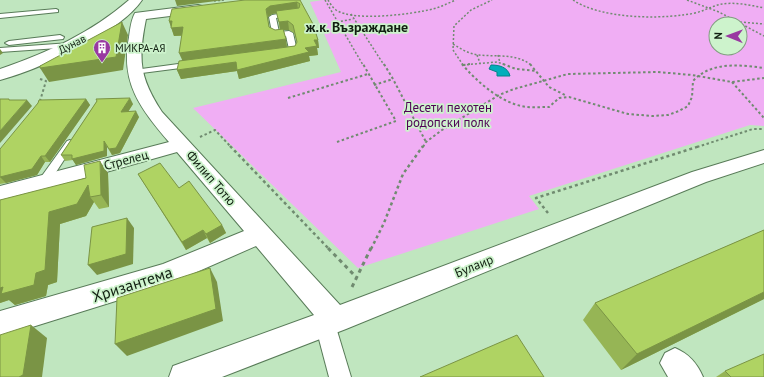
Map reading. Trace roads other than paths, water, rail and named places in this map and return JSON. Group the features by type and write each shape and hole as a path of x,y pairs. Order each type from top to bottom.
{"main road":[{"name":"Дунав","path":"0,75 66,41 138,8"}],"street":[{"path":"138,8 212,7"},
{"name":"Филип Тотю","path":"138,8 132,56 138,86 145,100 155,115 260,234 330,322"},
{"name":"Стрелец","path":"0,194 182,145"},
{"name":"Булаир","path":"184,377 330,322 699,176 764,156"},
{"name":"Хризантема","path":"0,324 167,274 260,234"},
{"path":"330,322 340,377"}],"lane":[{"path":"0,16 56,12"},
{"path":"277,53 293,50 289,33 276,35 272,17 298,13"},
{"path":"0,44 66,41"},
{"path":"2,51 66,41"},
{"path":"134,72 198,63"},
{"path":"43,183 78,132"}],"water":[{"path":"491,65 503,67 507,70 510,76 497,76 497,72 489,69"}],"place":[{"name":"МИКРА-АЯ","path":"102,63"}],"district":[{"name":"ж.к. Възраждане","path":"357,27"}],"park label":[{"name":"Десети пехотен родопски полк","path":"448,114"}]}
